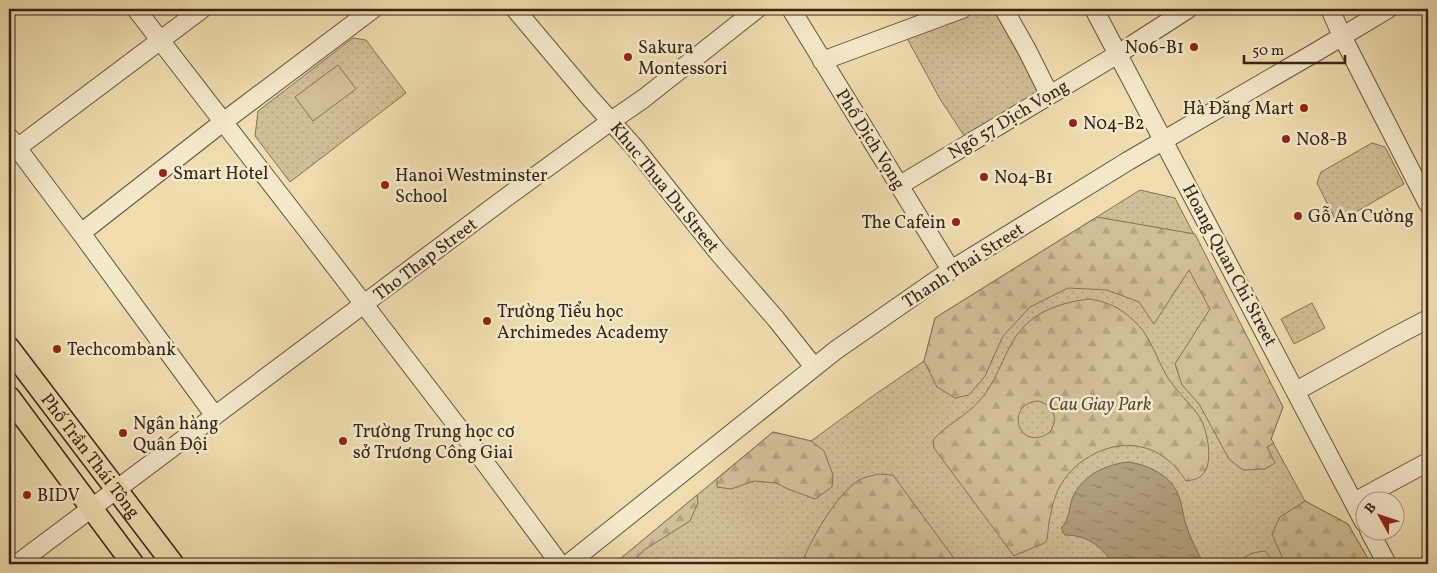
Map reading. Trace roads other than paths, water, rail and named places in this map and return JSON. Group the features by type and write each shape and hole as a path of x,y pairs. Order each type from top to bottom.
{"main road":[{"name":"Phố Trần Thái Tông","path":"9,348 173,564"},
{"name":"Phố Trần Thái Tông","path":"9,397 133,564"}],"street":[{"path":"136,9 560,564"},
{"path":"202,9 12,146 81,233 215,416"},
{"path":"81,233 223,122 374,9"},
{"name":"Khuc Thua Du Street","path":"515,9 635,148 717,251 776,319 814,367"},
{"name":"Tho Thap Street","path":"16,564 504,199 642,99 757,9"},
{"name":"Phố Dịch Vọng","path":"791,9 951,270"},
{"path":"822,61 962,9"},
{"path":"1004,9 1049,94"},
{"name":"Hoang Quan Chi Street","path":"1094,9 1354,502"},
{"name":"Ngõ 57 Dịch Vọng","path":"900,185 1118,54 1188,9"},
{"path":"1330,9 1428,204"},
{"name":"Thanh Thai Street","path":"568,564 836,350 951,270 1128,161 1388,9"},
{"path":"1296,391 1390,338 1428,319"},
{"path":"1376,490 1428,462"},
{"path":"1374,540 1387,564"}],"water":[{"path":"1129,462 1155,470 1175,488 1188,530 1204,564 1113,564 1099,547 1087,539 1065,535 1061,528 1067,518 1072,499 1081,484 1103,469 1112,465"}],"place":[{"name":"N06-B1","path":"1194,47"},
{"name":"Sakura Montessori","path":"628,57"},
{"name":"Hà Đăng Mart","path":"1304,108"},
{"name":"N04-B2","path":"1073,123"},
{"name":"N08-B","path":"1286,139"},
{"name":"Smart Hotel","path":"163,173"},
{"name":"N04-B1","path":"984,177"},
{"name":"Hanoi Westminster School","path":"385,185"},
{"name":"Gỗ An Cường","path":"1298,216"},
{"name":"The Cafein","path":"956,222"},
{"name":"Trường Tiểu học Archimedes Academy","path":"487,321"},
{"name":"Techcombank","path":"57,349"},
{"name":"Ngân hàng Quân Đội","path":"123,433"},
{"name":"Trường Trung học cơ sở Trương Công Giai","path":"343,441"},
{"name":"BIDV","path":"27,495"}],"park label":[{"name":"Cau Giay Park","path":"1100,404"}]}
